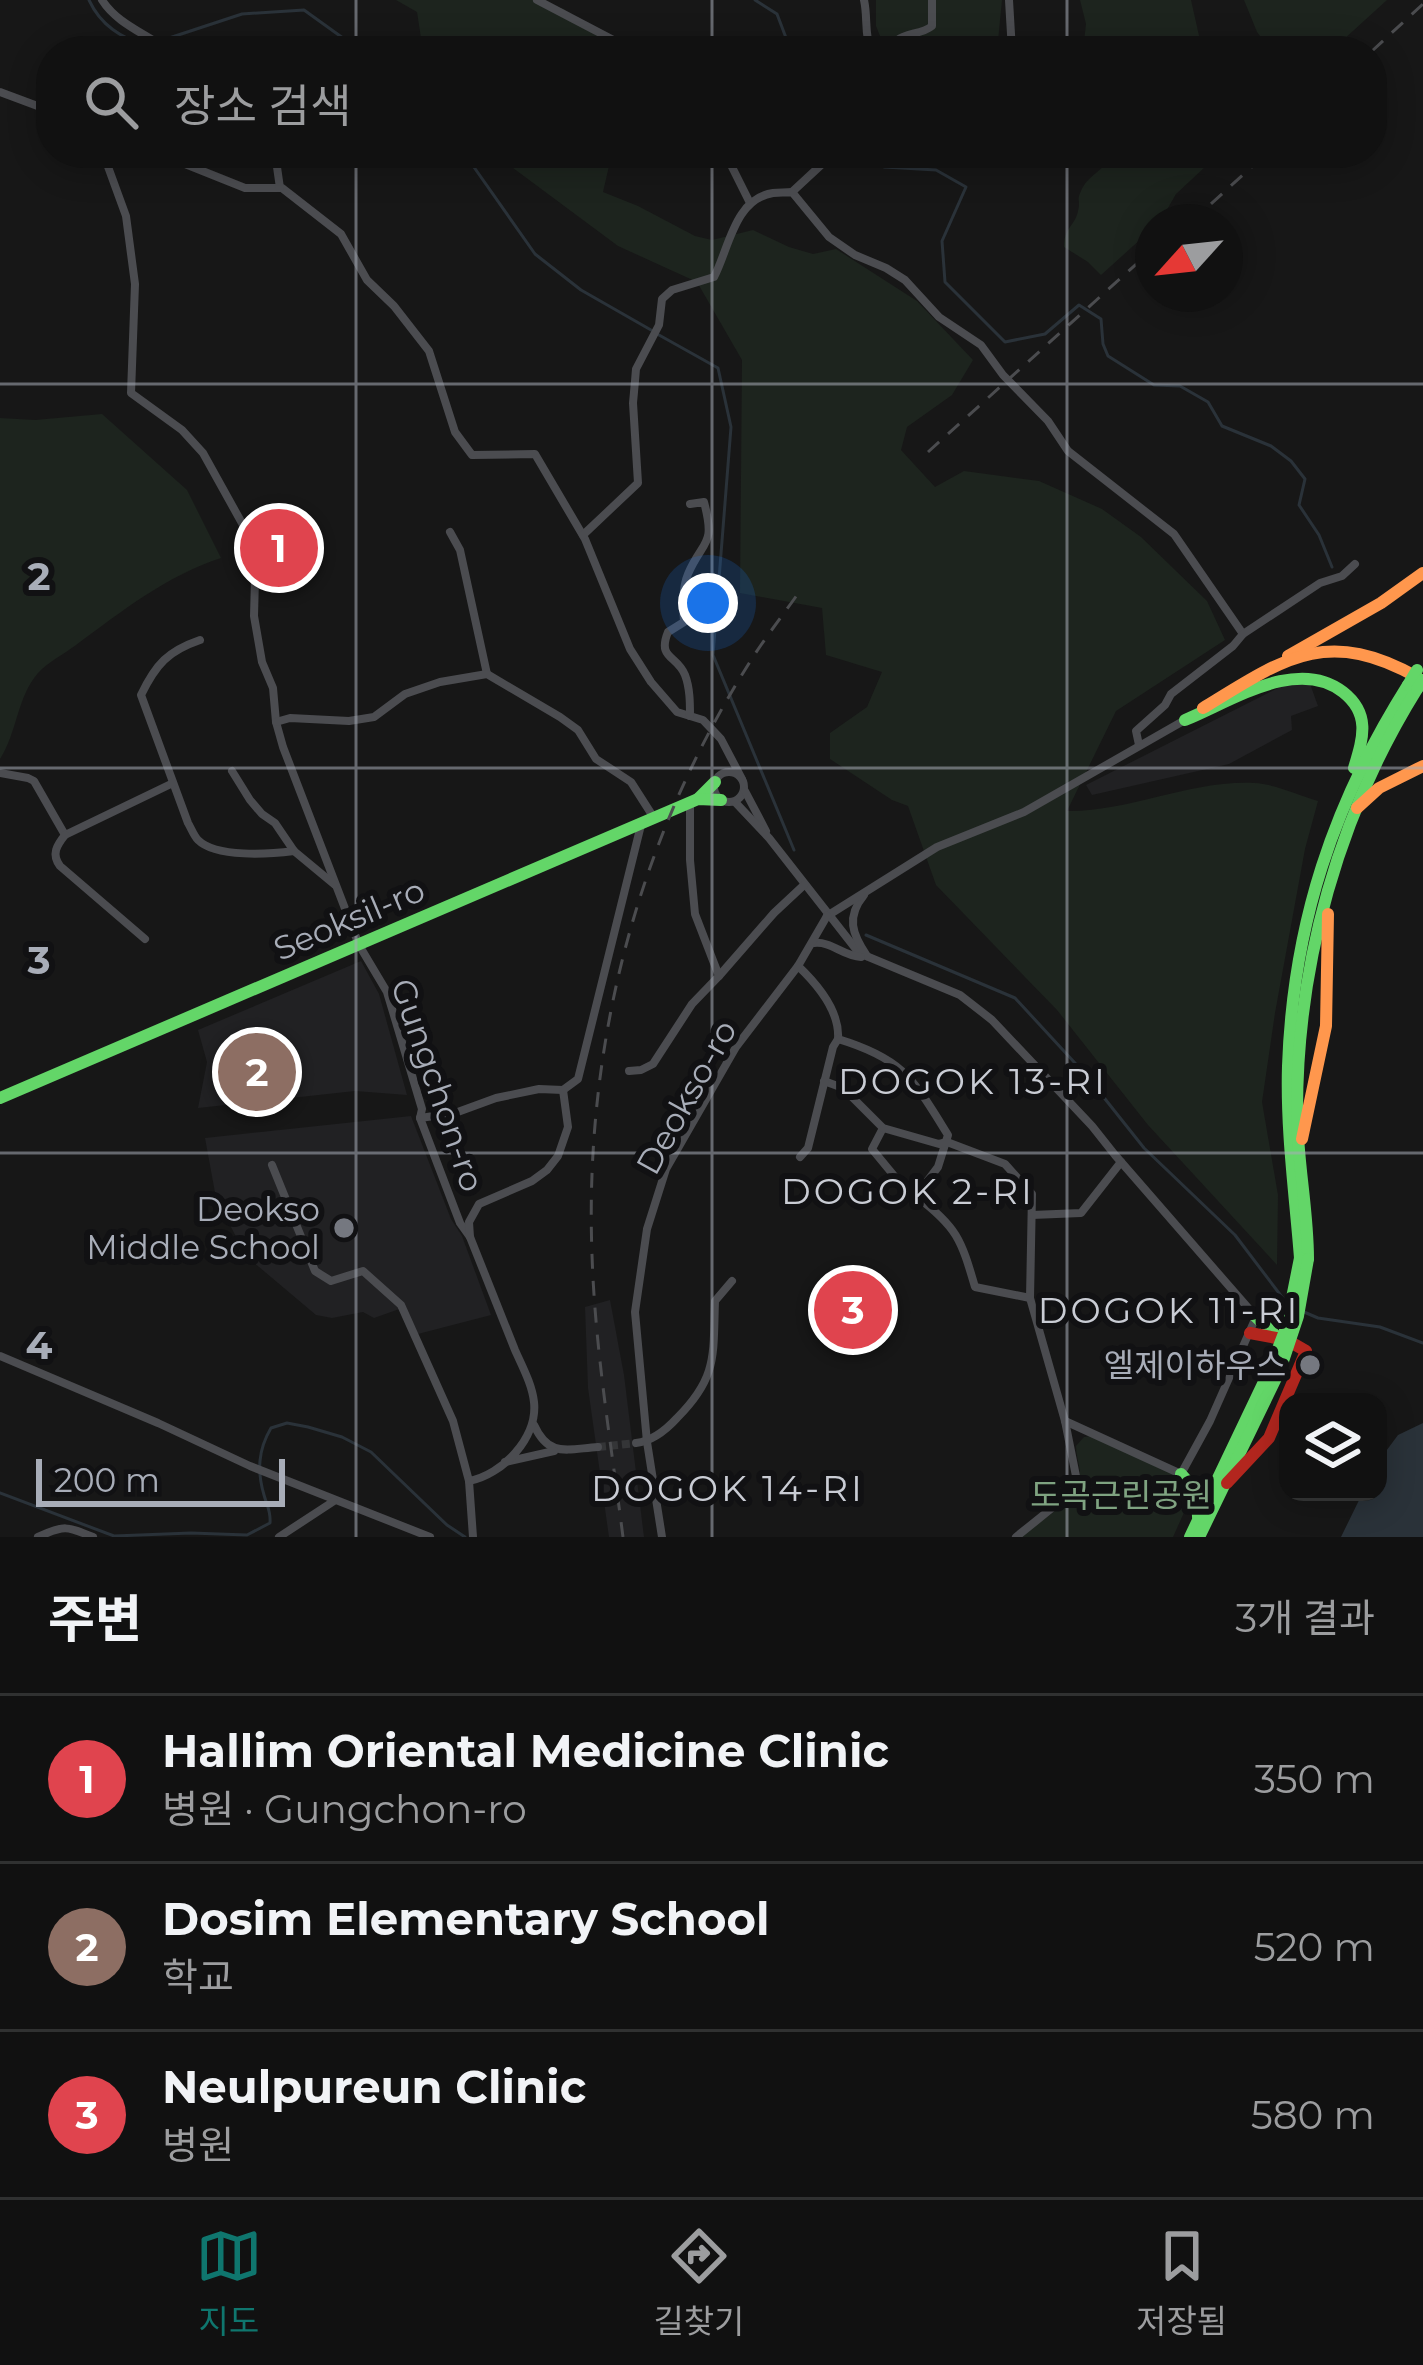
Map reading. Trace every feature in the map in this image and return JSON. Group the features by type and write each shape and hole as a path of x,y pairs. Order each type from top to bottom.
{"main road":[{"path":"1185,720 1423,573"},
{"path":"1190,1537 1293,1339 1304,1299 1288,1113 1293,1002 1321,870 1418,678 1366,653 1337,650 1265,670"},
{"path":"1185,720 1254,690 1303,676 1343,690 1364,721 1351,805 1306,994 1298,1063 1299,1148 1309,1223 1304,1258"},
{"path":"1351,805 1423,766"},
{"path":"694,801 717,778"},
{"name":"Seoksil-ro","path":"0,1098 694,801 728,801"},
{"path":"1299,1148 1326,1027 1328,892"},
{"path":"1256,1317 1277,1337"},
{"path":"1228,1483 1269,1438 1306,1351 1277,1337 1250,1334"},
{"path":"1199,1537 1228,1483 1275,1369"},
{"path":"1181,1474 1199,1495 1198,1521"}],"street":[{"path":"102,0 116,17 149,36"},
{"path":"537,0 598,36"},
{"path":"864,0 867,36"},
{"path":"903,36 932,26 932,0"},
{"path":"1009,0 1011,36"},
{"path":"0,92 36,105"},
{"name":"Gungchon-ro","path":"109,168 126,216 135,284 131,393 182,430 203,453 248,534 255,578 254,616 283,747 359,945 386,992 422,1109 420,1118 530,1386 533,1423"},
{"path":"194,168 245,188 280,188 341,234 367,280 422,338 462,445 472,455 536,454 583,535 639,664 676,712 703,720 721,739 769,838 827,916 859,953 961,995 992,1020 1092,1126 1256,1317 1181,1474 1065,1420"},
{"path":"277,168 280,188"},
{"path":"732,168 750,203"},
{"path":"583,535 638,483 636,369 658,328 662,299 666,293 714,277 750,203 777,192 792,192 818,168"},
{"path":"792,192 829,237 905,280 939,317 981,345 1068,452 1174,534 1243,634"},
{"path":"690,504 704,502 708,543 687,577 684,622 668,632 664,645 686,676 690,716"},
{"path":"449,532 460,550 487,674"},
{"path":"1139,745 1136,731 1171,694 1243,634 1355,564"},
{"path":"200,640 174,649 148,679 141,695 195,836 207,846 266,856 294,851"},
{"path":"276,722 374,718 405,694 487,674 578,730 596,759 643,796 648,821 578,1078 563,1090 539,1089 420,1118"},
{"path":"827,916 938,847 1024,812 1185,720"},
{"path":"721,739 725,751 715,792 769,838"},
{"path":"232,771 238,785 275,823 294,851 336,886"},
{"path":"0,773 34,781 65,835"},
{"path":"717,778 734,773 742,779"},
{"path":"145,940 55,859 65,835 173,783"},
{"path":"728,801 744,790"},
{"path":"694,801 689,860 695,914 719,976"},
{"path":"629,1070 653,1064 692,1004 804,885"},
{"path":"868,890 851,924 868,957"},
{"name":"Deokso-ro","path":"662,1537 642,1442 635,1312 647,1229 666,1168 736,1047 814,943 827,916"},
{"path":"814,943 824,942 852,957 868,957"},
{"path":"798,966 832,1011 838,1028 808,1148 800,1156"},
{"path":"838,1039 874,1052 907,1072 948,1136 938,1167 916,1196"},
{"path":"824,1081 843,1088 883,1128 939,1144 947,1142 1005,1164 1032,1194 1030,1298 1065,1420 1076,1482 1016,1537"},
{"path":"470,1237 469,1222 479,1204 532,1181 558,1156 568,1127 563,1090"},
{"path":"883,1128 872,1149 904,1189 954,1229 975,1287 1030,1298"},
{"path":"1032,1215 1081,1213 1121,1162"},
{"path":"272,1165 315,1271 331,1281 363,1271 401,1305 453,1421 469,1481 473,1533"},
{"path":"642,1442 668,1428 696,1400 707,1381 715,1301 732,1281"},
{"path":"0,1356 250,1466 427,1536"},
{"path":"469,1481 482,1479 503,1463 525,1441 533,1423"},
{"path":"533,1423 541,1440 556,1450"},
{"path":"525,1441 556,1450"},
{"path":"503,1463 556,1450 598,1447"},
{"path":"279,1537 335,1500"},
{"path":"38,1537 68,1526 93,1537"}],"shaded area":[{"path":"1309,681 1318,706 1291,716 1292,730 1229,764 1092,795 1086,785 1288,683"},
{"path":"361,961 379,994 407,1095 355,1091 198,1108 207,1062 198,1030"},
{"name":"Deokso Middle School","path":"411,1116 491,1315 418,1334 405,1307 374,1318 363,1312 332,1318 316,1315 246,1256 216,1198 205,1138"},
{"path":"610,1300 644,1537 609,1537 588,1388 585,1307"},
{"path":"1423,1423 1423,1537 1341,1537 1359,1501 1387,1501 1387,1450 1398,1435"}],"green space":[{"path":"396,0 536,0 564,9 597,36 421,36 417,12"},
{"path":"876,0 1002,0 998,36 880,36"},
{"path":"1080,0 1191,0 1199,36 1085,36"},
{"path":"1244,0 1387,0 1347,36 1260,36"},
{"path":"513,168 609,168 603,192 695,236 712,240 753,230 813,254 836,249 917,301 973,360 952,395 907,427 901,450 935,487 964,471 1039,481 1102,509 1141,537 1207,601 1225,640 1116,711 1067,811 1114,807 1230,783 1270,785 1318,801 1305,849 1262,1102 1278,1195 1277,1265 1148,1125 1057,1010 936,885 908,806 830,759 830,733 867,707 882,672 826,655 822,608 740,593 742,360 697,282 618,246"},
{"path":"1102,168 1204,168 1170,204 1135,204 1135,244 1101,275 1064,247 1079,197"},
{"path":"102,414 187,490 221,558 145,596 42,669 26,693 0,759 0,418"},
{"name":"도곡근린공원","path":"1092,1436 1195,1488 1173,1537 1020,1537 1073,1493 1080,1475 1076,1446"}],"waterway":[{"path":"89,0 99,17 125,36"},
{"path":"755,0 777,14 785,36"},
{"path":"175,36 242,14 304,10 340,36"},
{"path":"475,168 535,254 581,290 651,330"},
{"path":"901,168 936,170 966,187 942,241 945,282 1005,342 1045,334 1079,305 1101,319 1108,356 1154,385 1180,386 1208,402 1222,426 1271,446 1291,461 1305,479 1299,505 1332,567"},
{"path":"659,335 718,368 731,427 713,655 794,850"},
{"path":"866,935 1015,998 1086,1075 1144,1148 1235,1235 1285,1301"},
{"path":"1304,1312 1380,1327 1423,1343"},
{"path":"0,1493 114,1536 247,1535 270,1523 260,1478 261,1453 271,1428 287,1423 342,1437 371,1452 465,1537"}],"tunnel":[{"path":"598,1447 636,1443"}],"railway":[{"path":"1387,37 1423,4"},
{"path":"1211,204 1250,168"},
{"path":"928,452 1135,265"},
{"path":"623,1537 600,1361 592,1255 592,1175 609,1018 650,867 679,793 714,722 797,595"}],"traffic: fast":[{"path":"1408,685 1417,670"},
{"path":"1185,720 1285,680 1325,682 1343,692 1358,709 1362,737 1354,768"},
{"path":"1417,689 1423,680"},
{"path":"1300,1258 1288,1090 1298,963 1338,820 1408,685"},
{"path":"1308,1259 1297,1111 1299,1056 1314,945 1365,787 1417,689"},
{"path":"698,799 715,782"},
{"path":"0,1098 698,799 721,800"},
{"path":"1271,1367 1286,1328 1300,1258"},
{"path":"1280,1370 1298,1316 1308,1259"},
{"path":"1256,1317 1275,1335"},
{"path":"1190,1537 1271,1367"},
{"path":"1199,1537 1280,1370"},
{"path":"1181,1474 1197,1492 1198,1517"}],"traffic: slow":[{"path":"1288,656 1423,573"},
{"path":"1203,708 1282,663 1330,651 1356,653 1417,677"},
{"path":"1357,808 1379,788 1423,766"},
{"path":"1302,1139 1326,1026 1328,914"}],"traffic: jam":[{"path":"1227,1483 1269,1438 1306,1351 1287,1340 1250,1333"}],"place":[{"name":"Hallim Oriental Medicine Clinic","path":"279,548"},
{"name":"Dosim Elementary School","path":"257,1072"},
{"name":"Deokso Middle School","path":"344,1228"},
{"name":"Neulpureun Clinic","path":"853,1310"},
{"name":"엘제이하우스","path":"1310,1365"}],"district":[{"name":"DOGOK 13-RI","path":"973,1081"},
{"name":"DOGOK 2-RI","path":"908,1191"},
{"name":"DOGOK 11-RI","path":"1169,1310"},
{"name":"DOGOK 14-RI","path":"728,1488"}]}
